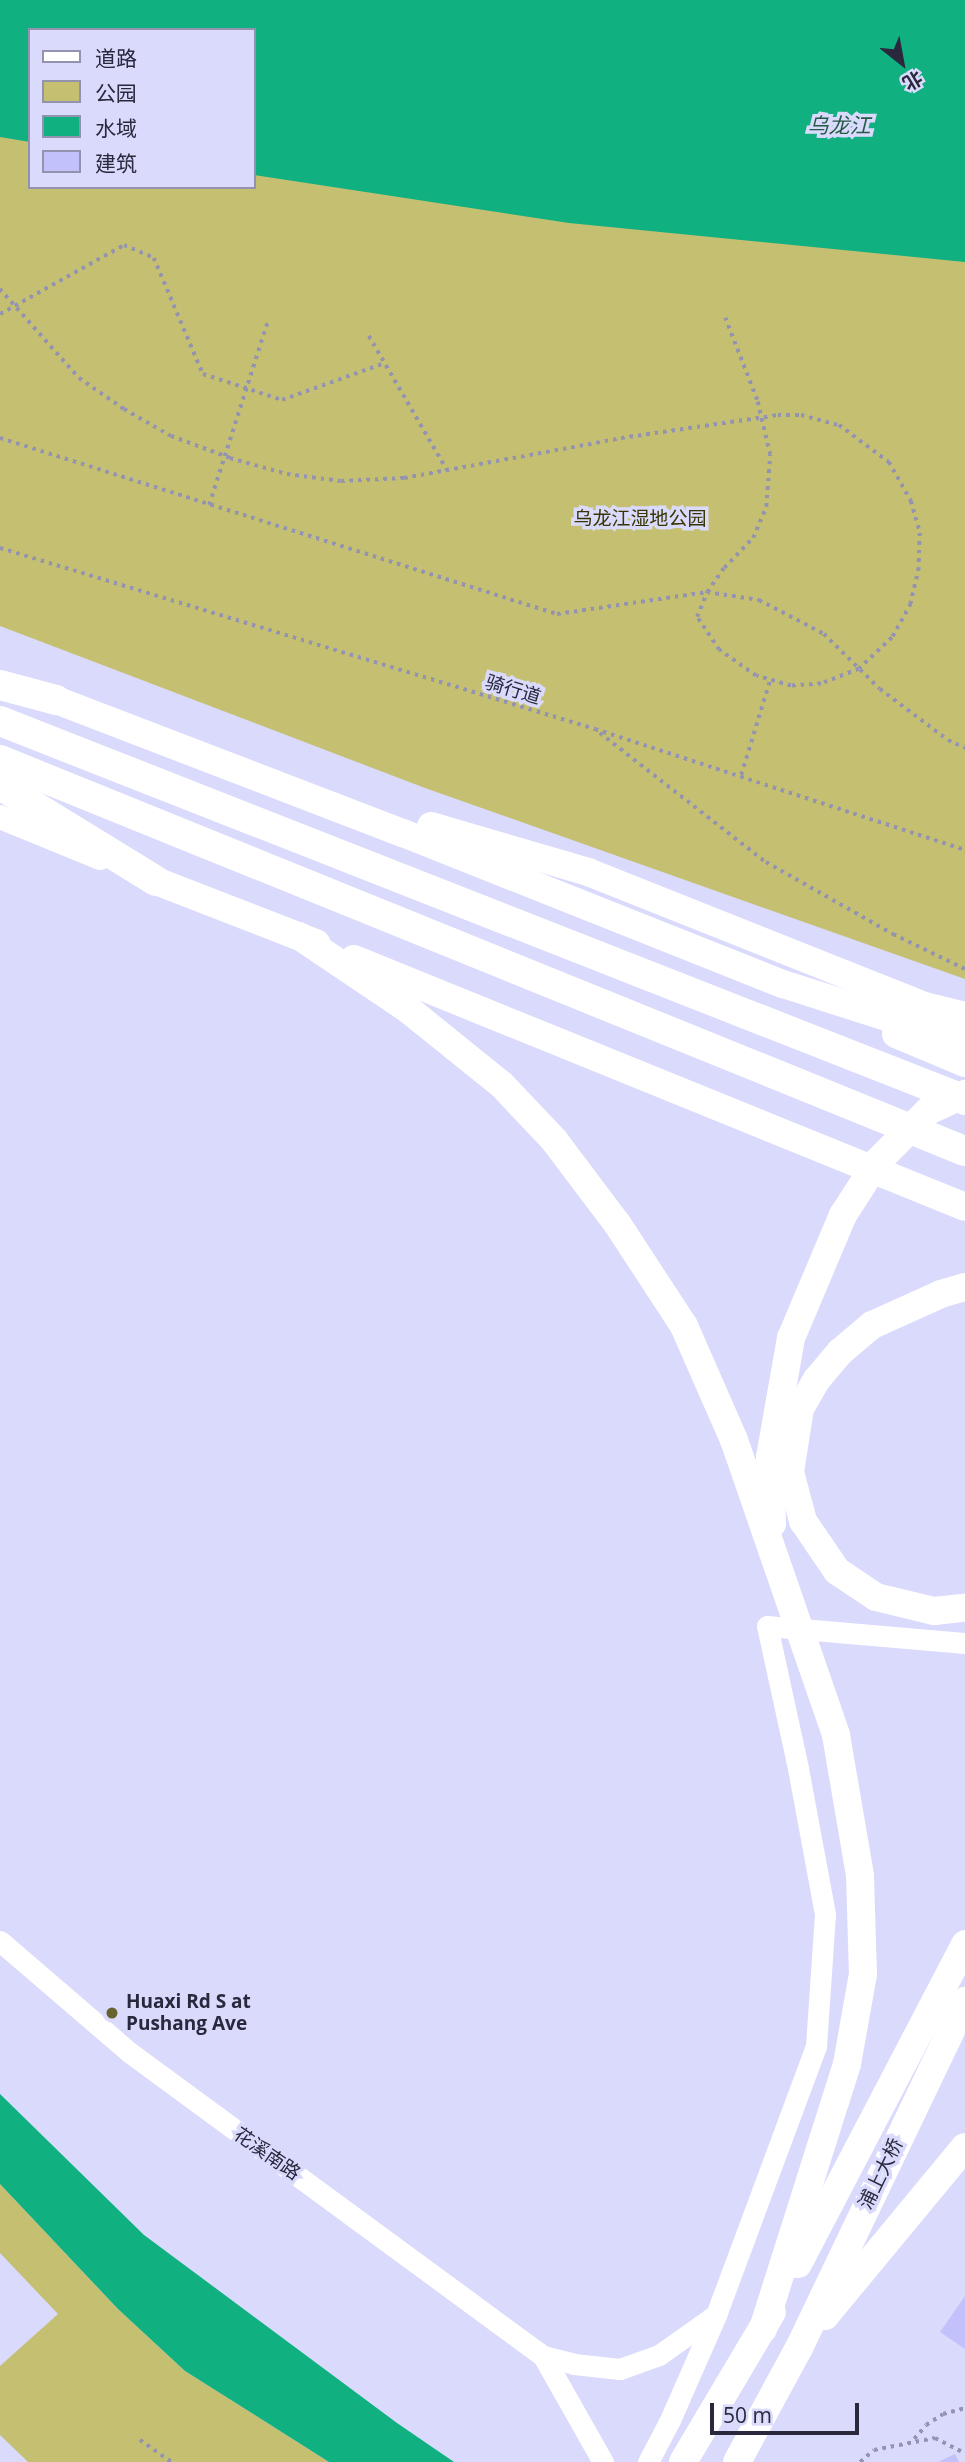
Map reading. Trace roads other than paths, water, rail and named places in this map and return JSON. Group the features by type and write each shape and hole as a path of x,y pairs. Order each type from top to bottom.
{"highway":[{"path":"0,685 56,700"},
{"path":"0,721 965,1100"},
{"path":"0,760 965,1151"},
{"path":"0,785 156,881"}],"main road":[{"path":"0,676 200,757 403,832 783,984 965,1063"},
{"path":"200,757 588,872 925,1006 965,1016"},
{"path":"0,817 965,1207"},
{"path":"299,936 409,1010 502,1085 554,1140 610,1214 684,1326 734,1440 836,1735 860,1875 863,1975 847,2064 763,2329"},
{"path":"783,984 918,1027 965,1036"},
{"path":"773,1556 770,1457 791,1338 843,1215 877,1162 928,1111 965,1094"},
{"path":"965,1287 941,1294 872,1325 840,1352 817,1379 800,1408 790,1472 803,1521 837,1571 876,1597 934,1611 965,1608"},
{"path":"683,2462 763,2329 964,1945"},
{"name":"浦上大桥","path":"799,2348 965,2001"},
{"path":"737,2462 799,2348 965,2147"}],"street":[{"path":"648,2462 670,2420 716,2315 816,2046 825,1914 798,1768 767,1626 965,1643"},
{"name":"花溪南路","path":"0,1941 129,2052 543,2356"},
{"path":"543,2356 574,2364 620,2369 659,2355 716,2315"},
{"path":"543,2356 603,2462"}],"water":[{"name":"乌龙江","path":"0,0 965,0 965,262 569,223 256,175 256,28 28,28 28,142 0,137"},
{"path":"0,2094 144,2235 397,2423 454,2462 329,2462 185,2371 118,2309 0,2184"}],"place":[{"name":"Huaxi Rd S at Pushang Ave","path":"112,2013"}],"park label":[{"name":"乌龙江湿地公园","path":"640,519"}]}
